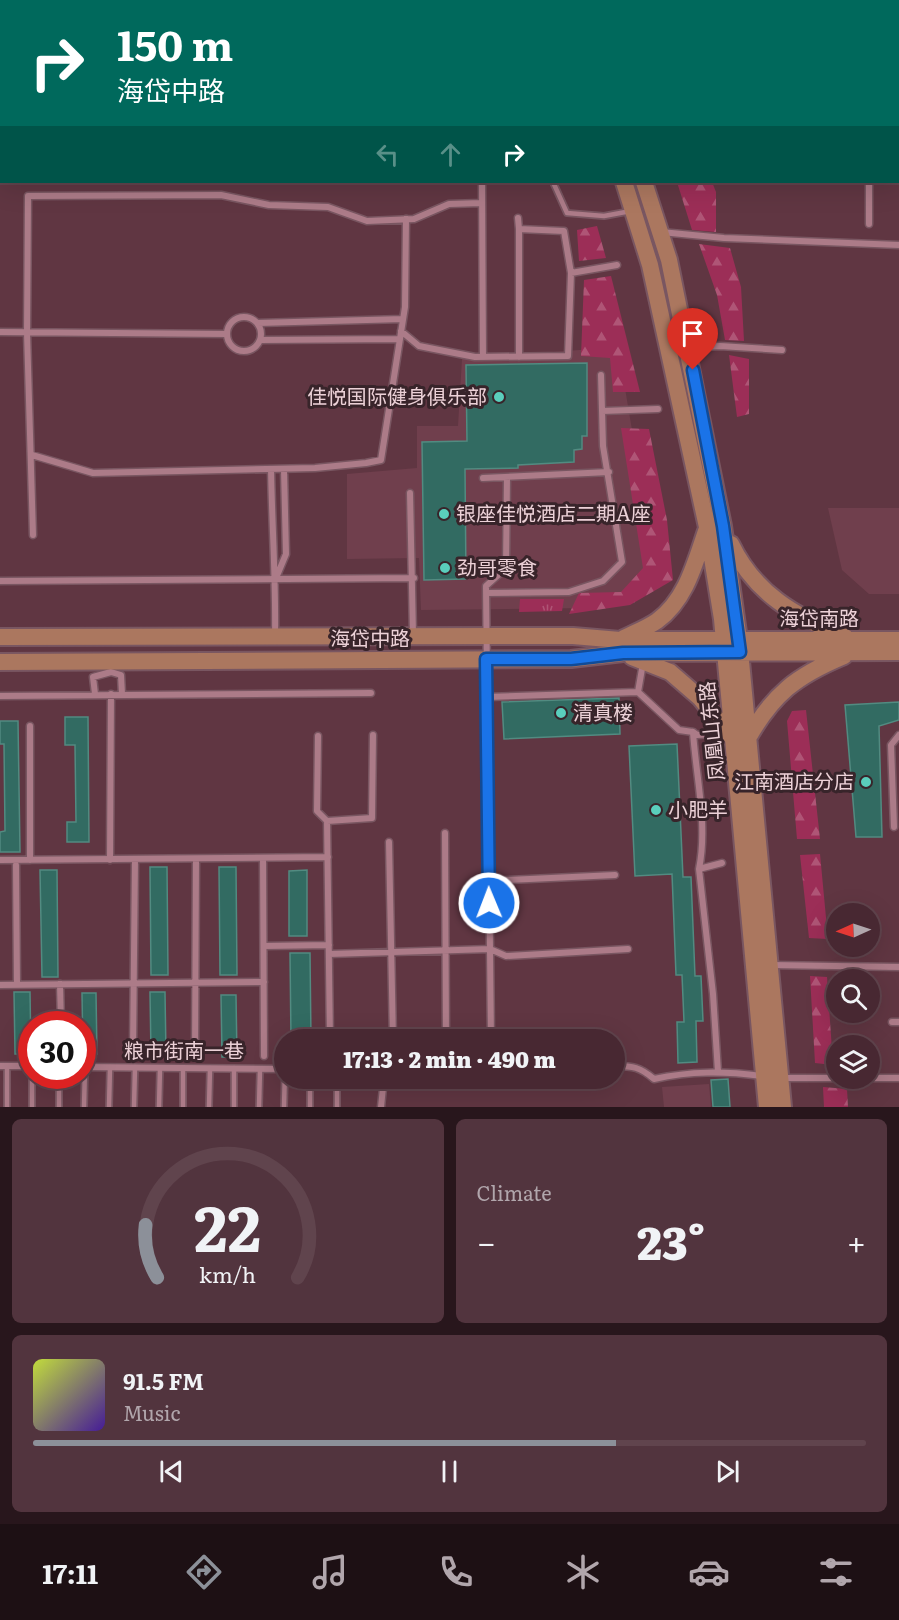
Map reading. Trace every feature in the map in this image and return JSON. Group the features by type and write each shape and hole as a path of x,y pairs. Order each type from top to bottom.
{"main road":[{"name":"凤凰山东路","path":"624,183 650,265 715,526"},
{"name":"凤凰山东路","path":"644,183 669,260 688,348 715,526 732,646 772,1077 783,1107"},
{"path":"715,526 740,563 770,596 811,623 853,646"},
{"path":"715,526 692,575 674,606 657,622 621,647 644,661 670,672 700,698 741,740 788,687 853,646"},
{"name":"海岱中路","path":"0,637 573,636 621,647"},
{"name":"海岱南路","path":"732,646 853,646 899,640"},
{"name":"海岱中路","path":"0,662 111,667 571,659 621,647 732,646"},
{"name":"海岱南路","path":"853,646 899,652"},
{"name":"凤凰山东路","path":"741,740 770,965 772,1077 767,1107"}],"street":[{"path":"482,183 483,357"},
{"path":"869,183 869,224"},
{"path":"33,535 27,333 28,196 221,195 269,206 328,207 367,221 414,219 449,204 481,202"},
{"path":"518,218 519,357"},
{"path":"32,455 93,473 315,468 381,460 405,307 406,219"},
{"path":"401,331 419,346 483,357 568,356 571,273 564,231 519,229"},
{"path":"660,232 724,238 899,245"},
{"path":"571,273 617,265"},
{"path":"258,323 260,340 252,349 241,351 231,345 227,334 230,324 238,318 249,317 258,323 403,319"},
{"path":"0,332 227,334"},
{"path":"260,340 400,339"},
{"path":"688,348 720,346 782,350"},
{"path":"486,593 569,592 603,580 622,562 603,446 601,375"},
{"path":"602,411 658,409"},
{"path":"271,469 276,579 275,637"},
{"path":"276,579 286,555 284,469"},
{"path":"483,478 609,472"},
{"path":"491,1029 486,586 506,568 507,478"},
{"path":"411,493 413,636"},
{"path":"0,581 414,578"},
{"path":"638,692 644,661"},
{"path":"95,694 93,677 111,667 121,675 122,694"},
{"path":"487,697 638,692 679,730 698,735 711,734"},
{"path":"0,696 370,693"},
{"path":"110,860 111,694"},
{"path":"30,726 30,860"},
{"path":"693,732 703,831 699,869 713,993 718,1072"},
{"path":"318,736 317,812 327,821 372,818 373,735"},
{"path":"894,827 896,806 891,745 899,735"},
{"path":"327,821 330,1029"},
{"path":"445,833 446,1029"},
{"path":"389,842 393,1029"},
{"path":"0,860 328,857"},
{"path":"263,858 264,1056"},
{"path":"195,1057 196,859"},
{"path":"133,1052 135,860"},
{"path":"699,869 722,863"},
{"path":"16,865 16,985"},
{"path":"489,881 615,875"},
{"path":"264,946 329,945"},
{"path":"329,954 490,949 506,956 628,949"},
{"path":"770,965 899,967"},
{"path":"0,985 264,982"},
{"path":"60,984 61,1011"},
{"path":"625,1066 642,1069 654,1079 684,1072 826,1078"},
{"name":"粮市街南一巷","path":"96,1067 274,1069"},
{"path":"880,1078 899,1078"},
{"path":"381,1107 383,1089"}],"lane":[{"path":"553,183 567,213 604,216 633,211"},
{"path":"4,1066 7,1107"},
{"path":"110,1067 110,1107"},
{"path":"134,1107 135,1067"},
{"path":"159,1107 160,1068"},
{"path":"183,1068 183,1107"},
{"path":"209,1107 210,1068"},
{"path":"234,1068 234,1107"},
{"path":"259,1107 260,1068"},
{"path":"32,1089 32,1107"},
{"path":"59,1089 59,1107"},
{"path":"84,1089 84,1107"},
{"path":"285,1089 285,1107"},
{"path":"310,1089 310,1107"},
{"path":"336,1107 337,1089"}],"shaded area":[{"path":"618,347 654,560 629,595 585,608 421,610 419,558 347,559 347,474 417,468 417,426 458,426 462,359"},
{"path":"828,508 899,508 899,594 869,594 842,570"},
{"path":"709,1084 711,1107 664,1107 662,1087"}],"green space":[{"path":"677,183 712,183 716,192 716,232 692,230"},
{"path":"597,226 606,258 579,261 577,230"},
{"path":"699,244 730,248 741,287 744,341 725,340 717,295"},
{"path":"611,276 640,392 613,392 610,358 581,356 584,280"},
{"path":"729,355 749,359 749,414 737,417"},
{"path":"621,428 649,429 667,520 673,580 630,605 569,614 579,593 621,592 643,568"},
{"path":"520,599 564,599 562,611 519,612"},
{"path":"806,710 820,839 797,839 787,721 792,711"},
{"path":"820,854 826,939 809,938 800,855"},
{"path":"810,976 826,977 826,1023 830,1023 831,1035 826,1035 826,1064 815,1063"},
{"path":"823,1087 847,1089 848,1107 824,1107"}],"building":[{"path":"587,363 587,436 582,436 582,449 574,450 574,462 518,465 518,468 465,469 466,579 424,580 422,442 467,441 466,365"},
{"name":"清真楼","path":"619,698 620,734 504,739 502,702"},
{"name":"江南酒店分店","path":"899,702 899,720 879,726 882,837 856,837 845,705"},
{"path":"65,717 88,717 89,842 67,842 67,822 76,822 75,745 65,745"},
{"path":"0,721 18,721 20,852 0,852 0,832 5,831 4,744 0,744"},
{"name":"小肥羊","path":"677,744 683,877 691,877 695,976 701,976 703,1021 696,1021 697,1062 678,1063 677,1022 684,1022 682,975 676,975 672,874 635,876 629,746"},
{"path":"150,867 167,867 168,975 151,975"},
{"path":"219,867 236,867 237,975 220,975"},
{"path":"40,870 57,870 58,977 42,977"},
{"path":"307,870 307,936 289,936 289,871"},
{"path":"290,953 310,953 311,1029 291,1029"},
{"path":"14,992 30,992 30,1011 18,1011 18,1054 15,1054"},
{"path":"150,992 165,992 166,1054 151,1054"},
{"path":"82,993 96,993 97,1054 96,1011 82,1011"},
{"path":"221,995 236,995 237,1057 222,1057"},
{"path":"728,1079 730,1107 713,1107 711,1080"}],"place":[{"name":"佳悦国际健身俱乐部","path":"499,397"},
{"name":"银座佳悦酒店二期A座","path":"444,514"},
{"name":"劲哥零食","path":"445,568"},
{"name":"清真楼","path":"561,713"},
{"name":"江南酒店分店","path":"866,782"},
{"name":"小肥羊","path":"656,810"}],"route":[{"path":"489,903 486,659 571,659 623,653 740,652 723,526 693,370"}]}
